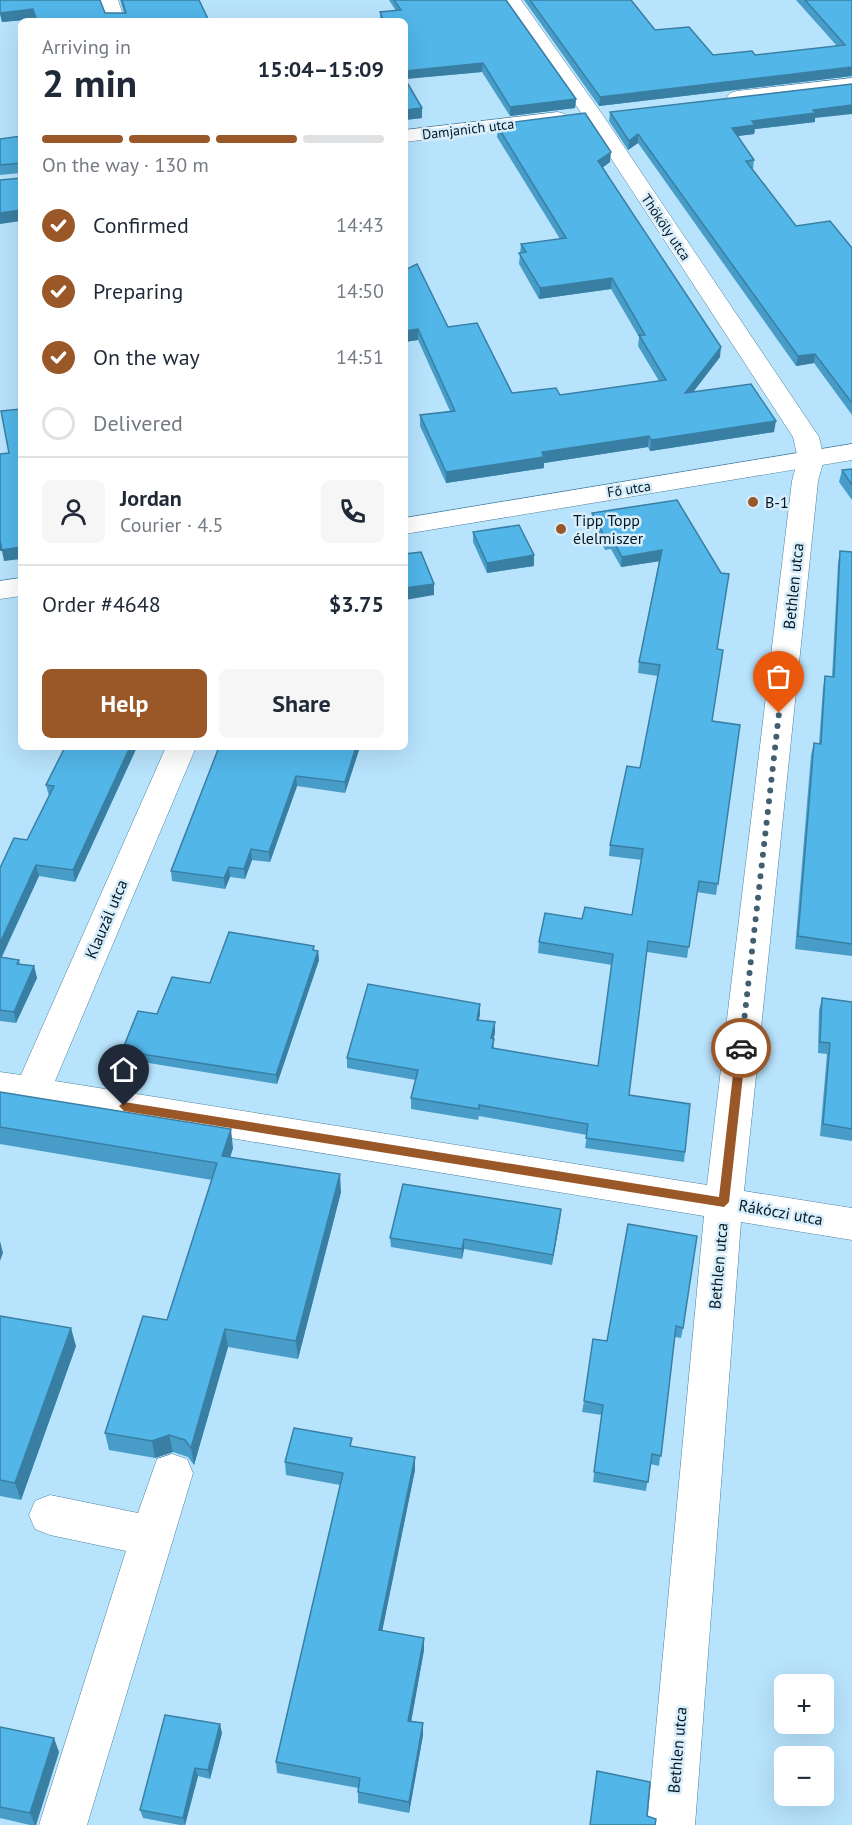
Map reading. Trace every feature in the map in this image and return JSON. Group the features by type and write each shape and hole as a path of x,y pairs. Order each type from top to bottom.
{"street":[{"path":"109,0 115,18"},
{"name":"Thököly utca","path":"512,0 592,114 806,437 811,459"},
{"path":"722,99 852,84"},
{"name":"Damjanich utca","path":"408,136 615,112"},
{"name":"Fő utca","path":"408,526 852,452"},
{"name":"Bethlen utca","path":"671,1825 724,1202 805,481 811,459"},
{"path":"0,590 18,587"},
{"name":"Klauzál utca","path":"16,1089 180,750"},
{"name":"Rákóczi utca","path":"16,1089 852,1224"},
{"path":"63,1825 172,1473"},
{"path":"50,1515 152,1536"}],"building":[{"path":"0,0 100,0 105,13 126,13 122,0 199,0 208,18 36,18 33,9 0,13"},
{"path":"394,0 506,0 576,99 510,107 483,63 408,71 408,18 383,18 380,12 401,10"},
{"path":"530,0 631,0 655,30 689,27 713,55 752,51 755,55 845,45 805,0 852,0 852,67 600,97"},
{"path":"408,84 422,108 408,110"},
{"path":"852,84 852,105 813,110 816,113 752,121 755,125 732,128 754,160 746,161 796,226 830,221 852,248 852,403 815,354 798,356 638,134 629,141 610,112"},
{"path":"585,113 611,152 598,161 721,347 685,393 751,384 776,421 651,440 649,436 542,452 544,457 446,472 420,415 455,411 418,329 408,331 408,268 417,264 448,327 477,323 512,393 556,388 560,395 666,380 639,335 645,335 612,278 540,288 519,253 526,252 521,244 566,238 498,127 516,125 514,122"},
{"path":"18,136 18,163 0,165 0,139"},
{"path":"18,178 18,210 0,213 0,180"},
{"path":"18,409 18,547 2,550 0,454 9,453 1,411"},
{"path":"852,469 852,485 842,470"},
{"path":"677,500 721,573 729,574 717,649 723,650 712,721 740,725 718,884 699,881 689,947 648,941 629,1095 690,1104 685,1152 586,1138 588,1124 479,1105 479,1109 411,1098 418,1070 347,1058 368,984 480,1004 477,1020 495,1022 491,1038 494,1039 492,1048 598,1066 613,954 539,942 545,913 582,919 585,907 632,915 643,849 610,845 627,766 640,768 660,665 639,662 662,550 622,557 612,538 606,539 592,513"},
{"path":"519,525 534,555 487,563 473,532"},
{"path":"840,551 852,552 852,944 798,936 814,743 821,744 825,676 834,677"},
{"path":"421,552 434,584 408,588 408,554"},
{"path":"64,750 129,750 73,870 36,865 0,943 0,868 14,838 27,840 54,786 46,785"},
{"path":"218,750 355,750 345,782 296,776 269,852 251,849 244,869 229,867 224,878 171,871"},
{"path":"229,932 314,946 313,950 318,951 276,1075 122,1051 138,1011 157,1014 172,977 210,983"},
{"path":"0,957 19,960 17,964 34,966 14,1012 0,1010"},
{"path":"822,998 852,1002 852,1129 823,1124 830,1043 820,1042"},
{"path":"0,1092 231,1129 222,1156 340,1174 296,1341 225,1329 191,1448 185,1440 169,1435 152,1441 105,1433 143,1316 167,1320 217,1163 0,1127"},
{"path":"403,1184 561,1209 553,1255 464,1239 462,1249 390,1238"},
{"path":"628,1224 697,1236 683,1328 676,1326 661,1456 652,1454 648,1482 594,1472 603,1405 584,1401 593,1339 607,1341"},
{"path":"0,1316 71,1328 15,1483 0,1480"},
{"path":"294,1428 352,1438 350,1446 415,1457 379,1630 424,1638 408,1721 423,1723 409,1802 358,1792 360,1778 276,1762 343,1473 285,1462"},
{"path":"165,1715 220,1724 208,1770 195,1768 183,1818 140,1810"},
{"path":"0,1727 54,1738 30,1813 0,1807"},
{"path":"597,1771 650,1782 647,1816 656,1819 655,1825 590,1825"}],"way so far":[{"path":"741,1048 779,713"}],"place":[{"name":"B-1","path":"753,502"},
{"name":"Tipp Topp élelmiszer","path":"561,529"}],"route":[{"path":"124,1106 724,1202 741,1048"}]}
